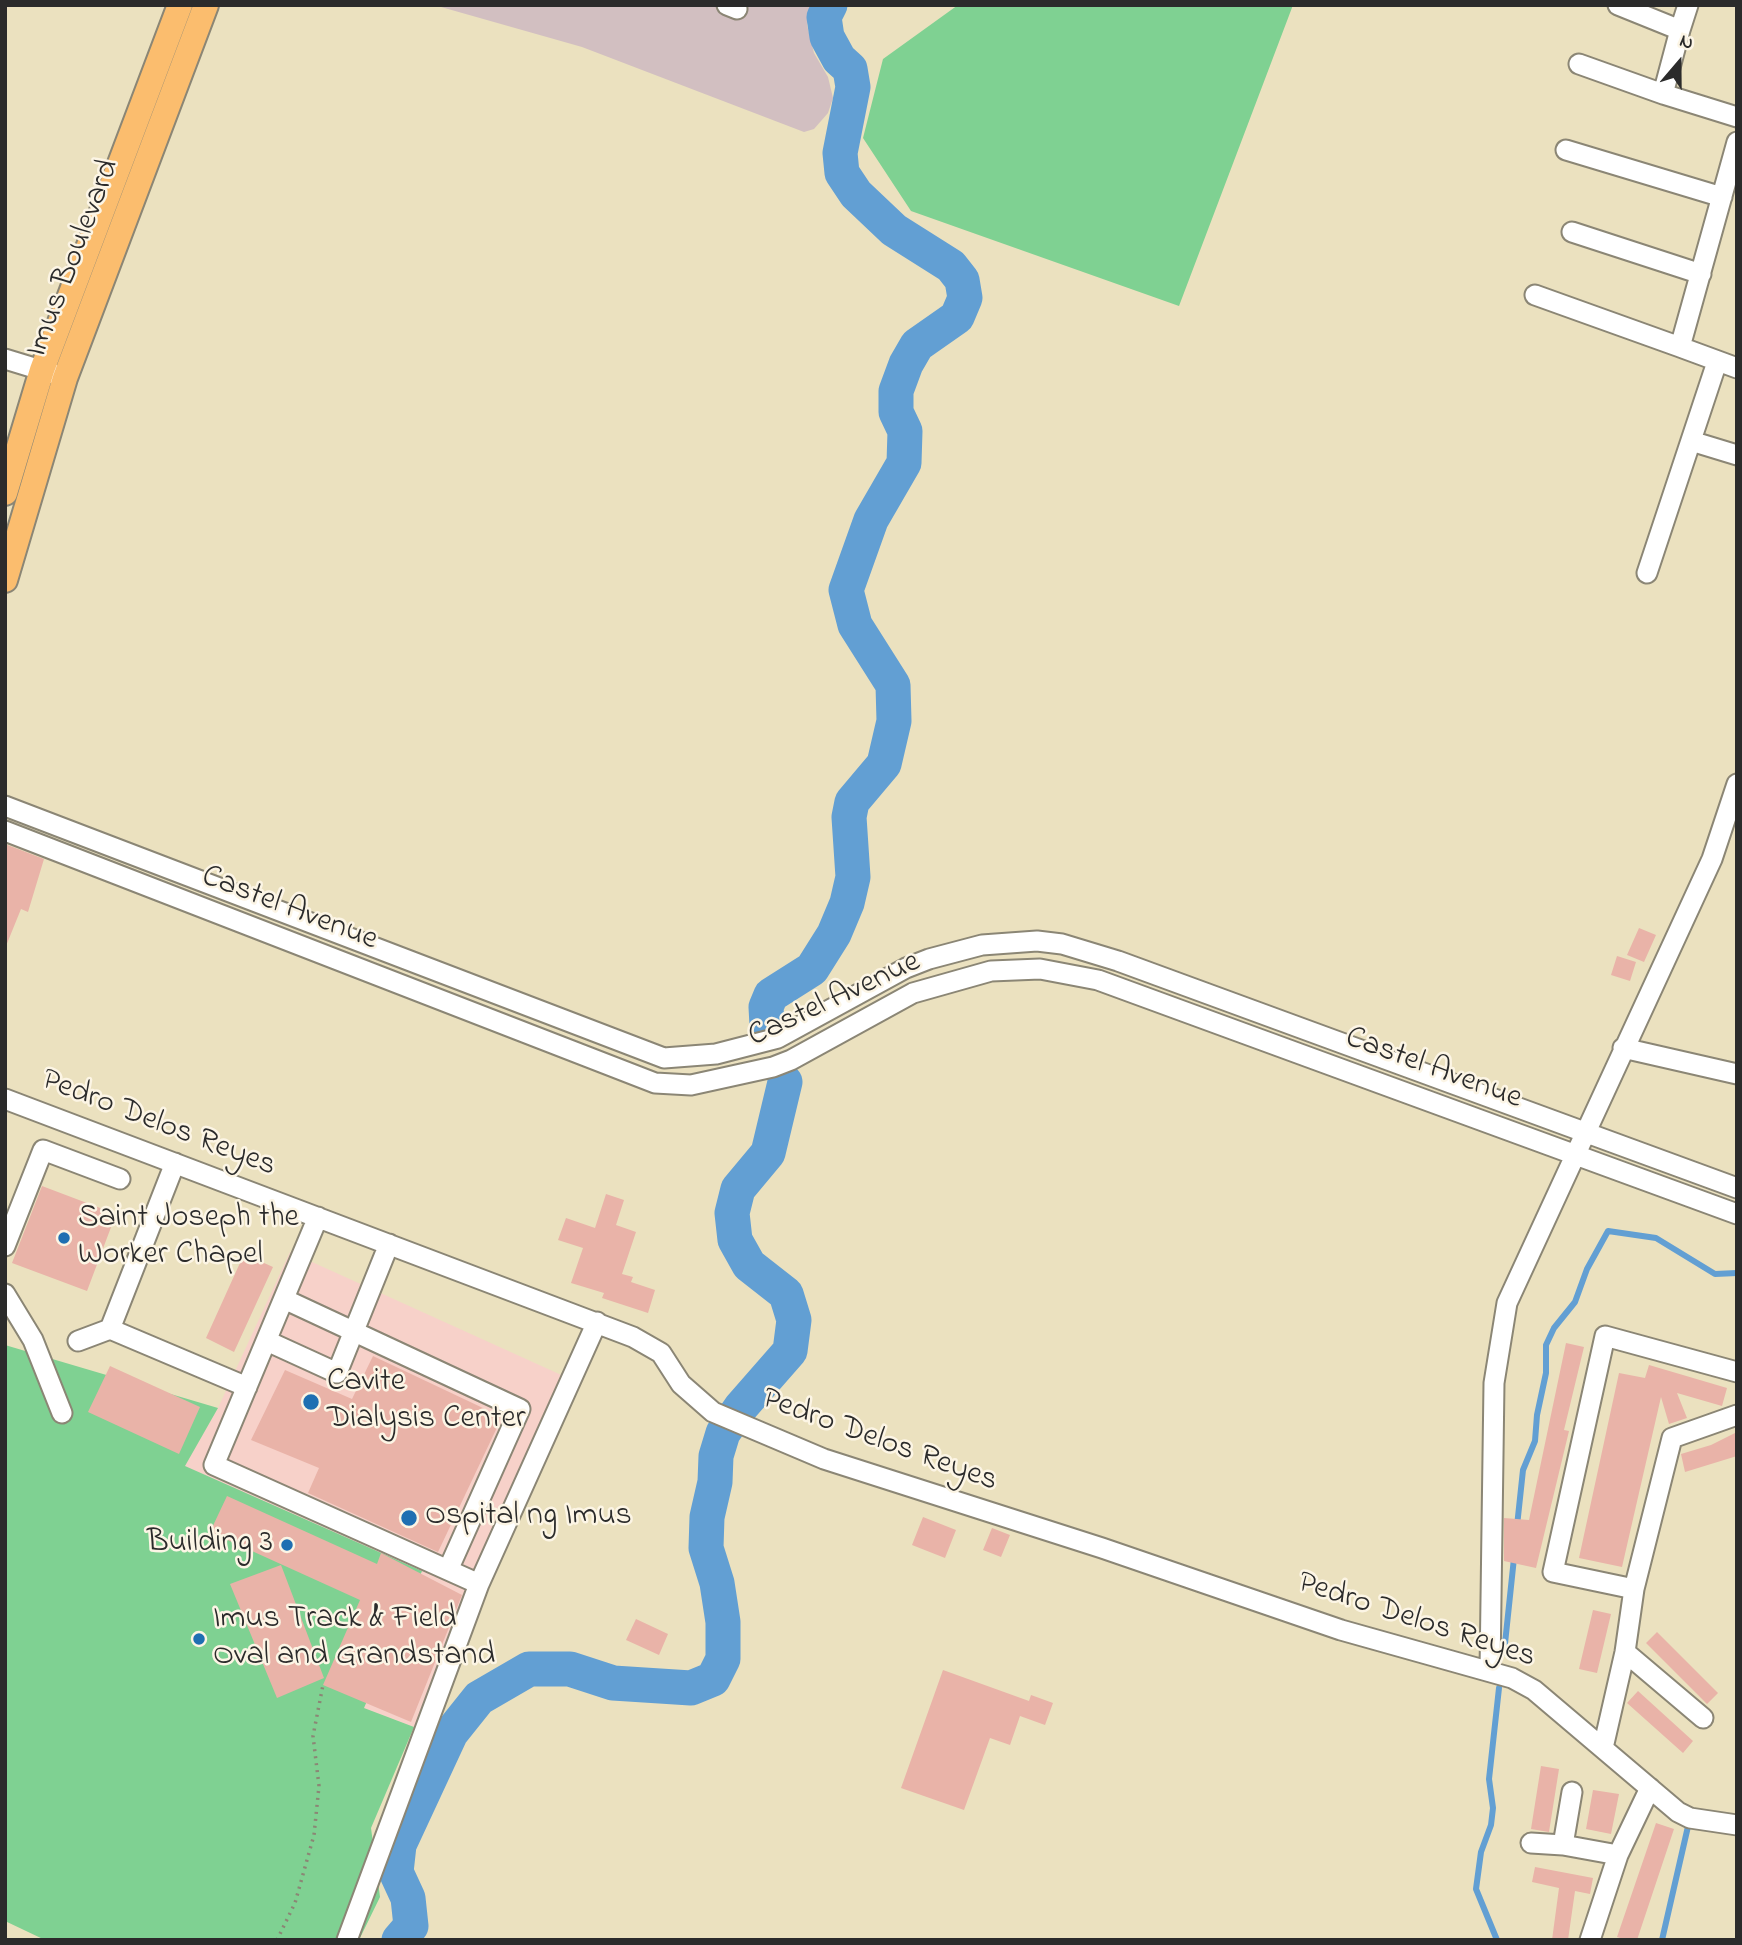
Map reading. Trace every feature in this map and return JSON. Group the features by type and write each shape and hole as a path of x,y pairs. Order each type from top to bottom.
{"main road":[{"name":"Imus Boulevard","path":"5,580 53,374 180,5"},
{"name":"Imus Boulevard","path":"5,493 206,5"}],"street":[{"path":"1618,5 1680,30"},
{"path":"1663,94 1688,5"},
{"path":"1580,64 1737,117"},
{"path":"1680,347 1737,142"},
{"path":"1566,149 1722,197"},
{"path":"1572,232 1700,274"},
{"path":"1535,295 1737,368"},
{"path":"5,359 53,374"},
{"path":"1647,573 1717,362"},
{"path":"1691,441 1737,455"},
{"path":"1490,1671 1494,1383 1507,1303 1712,859 1737,784"},
{"name":"Castel Avenue","path":"5,806 664,1058 716,1054 778,1038 906,968 929,959 982,945 1037,941 1062,944 1118,961 1737,1188"},
{"name":"Castel Avenue","path":"5,831 617,1070 667,1085 691,1085 782,1064 913,993 936,985 990,971 1040,969 1098,980 1737,1214"},
{"path":"1623,1048 1737,1074"},
{"name":"Pedro Delos Reyes","path":"7,1105 175,1163 597,1322 661,1353 681,1384 713,1412 861,1473 1102,1548 1341,1630 1490,1671 1534,1690 1650,1788 1690,1818 1737,1825"},
{"path":"5,1246 43,1150 120,1179"},
{"path":"110,1329 175,1163"},
{"path":"318,1217 214,1465 479,1584"},
{"path":"267,1341 338,1373 389,1244"},
{"path":"5,1294 33,1340 62,1413"},
{"path":"284,1299 520,1409 448,1570"},
{"path":"347,1940 479,1584 597,1322"},
{"path":"78,1341 110,1329 247,1387"},
{"path":"1634,1589 1553,1572 1605,1336 1737,1372"},
{"path":"1603,1748 1625,1652 1634,1589 1672,1438 1737,1415"},
{"path":"1625,1652 1703,1718"},
{"path":"1590,1940 1618,1855 1650,1788"},
{"path":"1563,1845 1572,1792"},
{"path":"1531,1843 1563,1845 1618,1855"}],"path":[{"path":"277,1940 295,1903 314,1835 318,1786 313,1736 323,1685"}],"shaded area":[{"path":"434,5 812,5 807,25 814,53 828,77 833,98 828,113 814,129 804,132 582,47"},
{"name":"Ospital ng Imus","path":"290,1252 579,1383 414,1727 363,1708 184,1466 218,1408"}],"green space":[{"path":"958,5 1293,5 1179,306 911,211 863,138 883,59"},
{"name":"Imus Track & Field Oval and Grandstand","path":"5,1345 218,1408 185,1466 422,1571 364,1708 414,1727 371,1828 380,1897 359,1940 45,1940 5,1921"}],"building":[{"path":"5,844 44,859 28,912 21,909 6,946"},
{"path":"1639,928 1656,935 1644,962 1627,955"},
{"path":"1617,956 1636,962 1630,981 1611,975"},
{"name":"Saint Joseph the Worker Chapel","path":"42,1186 116,1214 87,1291 12,1263"},
{"path":"606,1194 624,1200 616,1225 636,1232 622,1274 633,1277 631,1282 655,1290 648,1313 602,1298 604,1293 571,1283 583,1248 558,1240 566,1218 595,1228"},
{"path":"244,1254 273,1267 234,1352 206,1338"},
{"path":"1566,1343 1584,1347 1564,1430 1569,1431 1536,1568 1504,1561 1504,1518 1529,1520"},
{"path":"373,1356 502,1417 438,1552 308,1493 319,1468 251,1440 285,1370 352,1399"},
{"path":"1649,1365 1727,1388 1722,1406 1677,1393 1687,1418 1669,1424 1661,1397 1622,1567 1579,1558 1619,1373 1645,1378"},
{"path":"110,1366 200,1407 179,1454 88,1412"},
{"path":"1737,1432 1737,1456 1685,1472 1681,1454 1711,1445"},
{"path":"227,1496 377,1564 381,1553 462,1595 411,1722 323,1685 360,1600 210,1532"},
{"path":"923,1517 956,1530 945,1558 912,1545"},
{"path":"992,1528 1010,1535 1001,1557 983,1550"},
{"path":"281,1565 324,1678 277,1698 230,1584"},
{"path":"1593,1610 1611,1614 1597,1673 1579,1669"},
{"path":"636,1619 668,1634 659,1655 626,1640"},
{"path":"1657,1632 1718,1693 1707,1704 1646,1643"},
{"path":"943,1670 1029,1701 1031,1695 1053,1703 1045,1725 1020,1716 1010,1745 990,1738 964,1810 901,1788"},
{"path":"1638,1691 1693,1741 1683,1753 1627,1703"},
{"path":"1541,1766 1559,1769 1549,1832 1531,1829"},
{"path":"1593,1790 1619,1794 1611,1834 1586,1829"},
{"path":"1656,1823 1674,1829 1637,1940 1627,1940 1617,1937"},
{"path":"1535,1867 1593,1878 1590,1894 1575,1891 1568,1940 1552,1940 1559,1888 1532,1882"}],"waterway":[{"path":"767,1025 766,1007 771,995 812,969 834,934 847,903 853,877 849,817 852,802 884,764 894,721 893,685 855,625 846,590 871,520 904,463 905,431 896,412 896,391 906,364 917,345 957,317 965,298 962,280 951,266 894,230 856,194 842,173 840,153 853,87 850,69 839,59 827,37 824,17 830,5"},
{"path":"399,1940 411,1926 408,1898 396,1872 399,1845 451,1733 479,1698 529,1669 570,1669 613,1683 691,1688 713,1679 723,1659 723,1622 717,1583 706,1548 707,1517 715,1482 716,1456 723,1433 741,1407 790,1351 794,1320 786,1294 749,1265 735,1240 732,1213 738,1189 768,1153 785,1082"},
{"path":"1517,1526 1523,1470 1535,1441 1537,1415 1546,1373 1546,1345 1554,1328 1575,1302 1587,1269 1608,1231 1656,1238 1715,1274 1737,1273"},
{"path":"1504,1653 1514,1558"},
{"path":"1497,1940 1476,1889 1481,1852 1491,1825 1493,1808 1489,1779 1499,1688"},
{"path":"1662,1940 1689,1822"}],"place":[{"name":"Saint Joseph the Worker Chapel","path":"64,1238"},
{"name":"Cavite Dialysis Center","path":"311,1402"},
{"name":"Ospital ng Imus","path":"409,1518"},
{"name":"Building 3","path":"287,1545"},
{"name":"Imus Track & Field Oval and Grandstand","path":"199,1639"}]}
